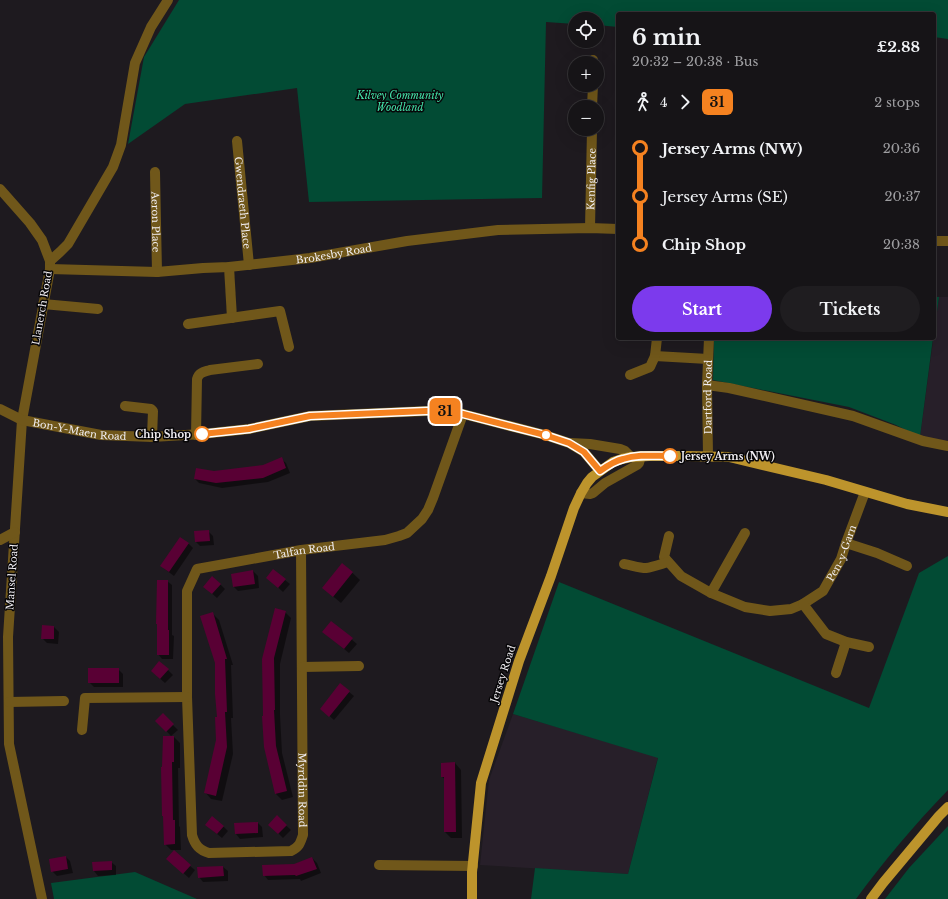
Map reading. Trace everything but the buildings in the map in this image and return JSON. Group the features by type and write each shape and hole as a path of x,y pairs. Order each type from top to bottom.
{"main road":[{"name":"Jersey Road","path":"472,899 472,866 481,783 519,661 551,576 574,508 580,493 592,477 613,462 636,457 708,456 729,458 826,480 907,504 948,512"},
{"path":"871,899 882,883 948,807"}],"street":[{"path":"50,265 68,244 113,167 121,145 135,63 151,27 168,0"},
{"name":"Kenfig Place","path":"590,228 592,136"},
{"name":"Gwendraeth Place","path":"237,141 249,265"},
{"name":"Aeron Place","path":"154,172 157,272"},
{"name":"Llanerch Road","path":"0,188 30,223 42,240 50,265 22,420"},
{"name":"Brokesby Road","path":"50,265 157,272 203,268 228,268 310,258 407,241 498,230 616,229"},
{"path":"936,240 948,241"},
{"path":"228,268 232,318"},
{"path":"43,304 98,309"},
{"path":"188,324 280,311 290,347"},
{"path":"630,375 650,367 655,356 657,340"},
{"name":"Dartford Road","path":"708,456 707,385 709,340"},
{"path":"655,356 708,359"},
{"path":"196,435 196,379 199,374 210,370 258,364"},
{"path":"707,385 730,388 853,416 923,441 948,446"},
{"path":"124,406 151,409 153,411 152,437"},
{"name":"Bon-Y-Maen Road","path":"0,409 22,420 101,435 152,437 196,435 249,429 310,416 445,411 463,414 545,435 569,443 584,452 600,471"},
{"name":"Talfan Road","path":"187,697 187,591 198,569 301,550 385,540 407,533 422,519 428,510 463,414"},
{"name":"Mansel Road","path":"22,420 4,685 9,702 5,745 42,899"},
{"path":"569,443 590,444 620,449 636,457 639,463 605,483 593,493 580,493"},
{"name":"Pen-y-Garn","path":"668,562 680,576 712,593 745,607 770,611 791,609 803,604 823,591 842,559 846,543 865,492"},
{"path":"0,540 15,532"},
{"path":"712,593 745,533"},
{"path":"624,564 646,568 668,562 664,557 669,536"},
{"path":"846,543 877,553 907,566"},
{"name":"Myrddin Road","path":"187,697 191,827 194,842 203,851 209,853 291,851 297,848 303,835 301,550"},
{"path":"803,604 826,634 846,642 869,647"},
{"path":"836,673 846,642"},
{"path":"302,667 359,666"},
{"path":"82,730 85,698 187,697"},
{"path":"9,702 64,701"},
{"path":"379,865 472,866"}],"shaded area":[{"path":"939,297 948,297 948,441 920,437 933,340 936,340 936,319"},
{"path":"513,714 658,757 628,874 480,865 489,780"}],"green space":[{"name":"Kilvey Community Woodland","path":"179,0 948,0 948,39 936,37 936,12 616,12 616,27 604,26 604,12 568,12 568,24 546,22 542,198 309,202 297,88 185,104 128,144 144,57"},
{"path":"936,297 939,297 936,319"},
{"path":"714,340 933,340 920,437 896,425 849,407 713,380"},
{"path":"948,556 948,790 900,843 856,899 531,899 535,868 628,874 658,758 513,714 559,582 869,708 919,573"},
{"path":"948,826 948,899 885,899 909,868"},
{"path":"135,872 197,899 54,899 51,883"}],"bus line":[{"name":"31","path":"202,434 249,429 310,416 445,411 463,414 545,435 569,443 584,452 600,471 613,462 631,457 670,456"}],"place":[{"name":"Chip Shop","path":"202,434"},
{"name":"Jersey Arms (NW)","path":"670,456"}]}
